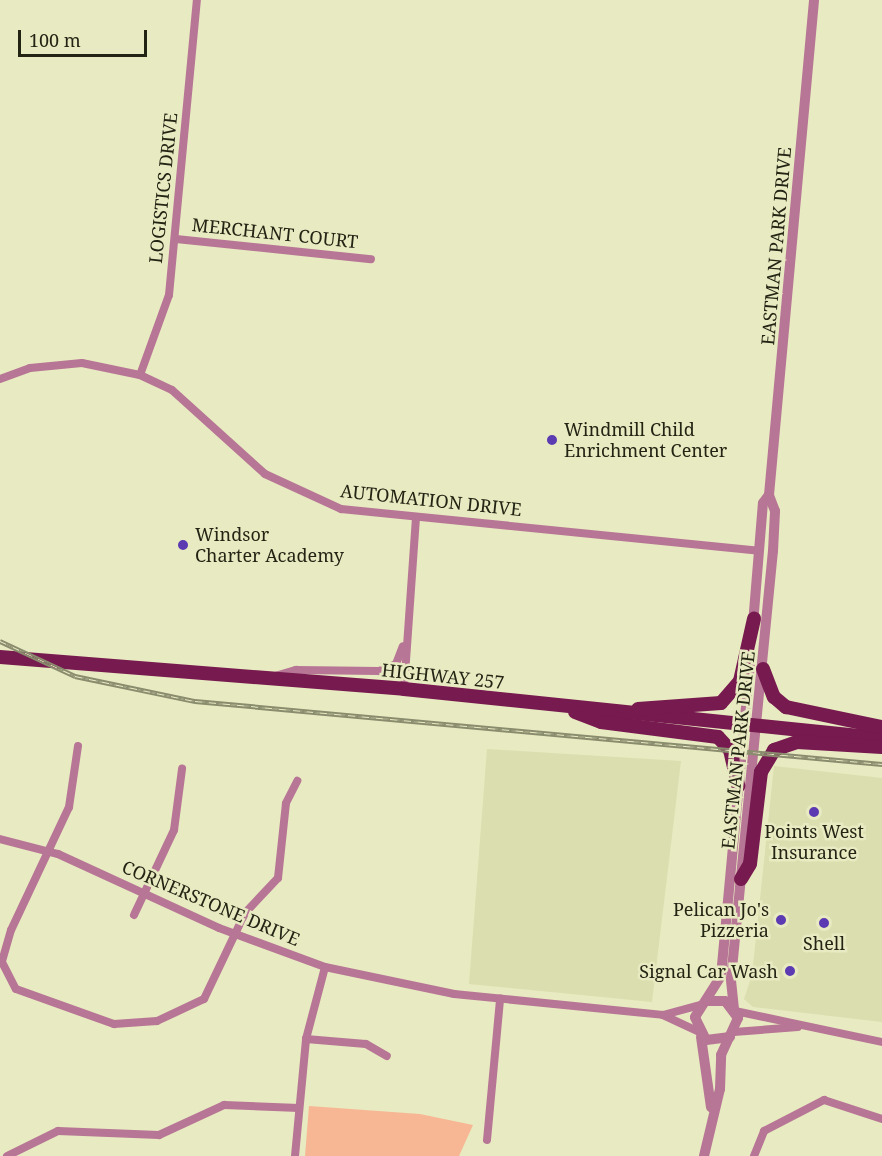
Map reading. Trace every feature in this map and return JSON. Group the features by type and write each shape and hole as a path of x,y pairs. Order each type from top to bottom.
{"main road":[{"path":"626,711 660,704 721,703 740,681 754,619"},
{"name":"HIGHWAY 257","path":"0,657 404,689 882,738"},
{"path":"764,669 774,697 786,707 882,727"},
{"path":"562,707 602,722 718,737 730,750 738,786"},
{"path":"741,879 750,864 761,772 774,750 797,742 882,747"}],"street":[{"name":"LOGISTICS DRIVE","path":"140,375 169,295 197,0"},
{"name":"EASTMAN PARK DRIVE","path":"704,1003 721,976 738,786 749,724 764,669 775,511 769,495 814,0"},
{"name":"MERCHANT COURT","path":"176,239 371,259"},
{"name":"AUTOMATION DRIVE","path":"0,379 30,368 82,363 140,375 172,390 279,483 341,509 759,550"},
{"name":"EASTMAN PARK DRIVE","path":"735,1010 731,979 741,879 754,619 763,503 769,495"},
{"path":"404,689 405,642 416,517"},
{"path":"268,678 296,670 386,669 396,664 405,642"},
{"path":"78,746 72,798 1,955 9,983 21,992 114,1024 157,1021 204,999 248,909 278,878 286,803 297,781"},
{"path":"134,915 174,830 182,769"},
{"name":"CORNERSTONE DRIVE","path":"0,839 49,850 236,935 325,967 427,991 663,1015 704,1003"},
{"path":"295,1156 306,1039 325,967"},
{"path":"487,1140 500,999"},
{"path":"711,1108 695,1017 704,1003 719,999 735,1010 802,1027 882,1042"},
{"path":"704,1156 711,1108 732,1035 735,1010"},
{"name":"CORNERSTONE DRIVE","path":"663,1015 699,1034"},
{"path":"699,1034 712,1042 732,1035 802,1027"},
{"path":"306,1039 366,1044 387,1056"},
{"path":"754,1156 764,1131 824,1100 882,1119"},
{"path":"13,1154 69,1129 168,1133 224,1105 299,1108"}],"shaded area":[{"path":"487,749 681,761 652,1002 469,984"},
{"path":"774,766 882,778 882,1022 753,1007 744,999 752,975"},
{"path":"309,1106 420,1114 473,1125 459,1156 305,1156"}],"railway":[{"path":"0,641 75,676 195,701 882,764"}],"place":[{"name":"Windmill Child Enrichment Center","path":"552,440"},
{"name":"Windsor Charter Academy","path":"183,545"},
{"name":"Points West Insurance","path":"814,812"},
{"name":"Pelican Jo's Pizzeria","path":"781,920"},
{"name":"Shell","path":"824,923"},
{"name":"Signal Car Wash","path":"790,971"}]}
